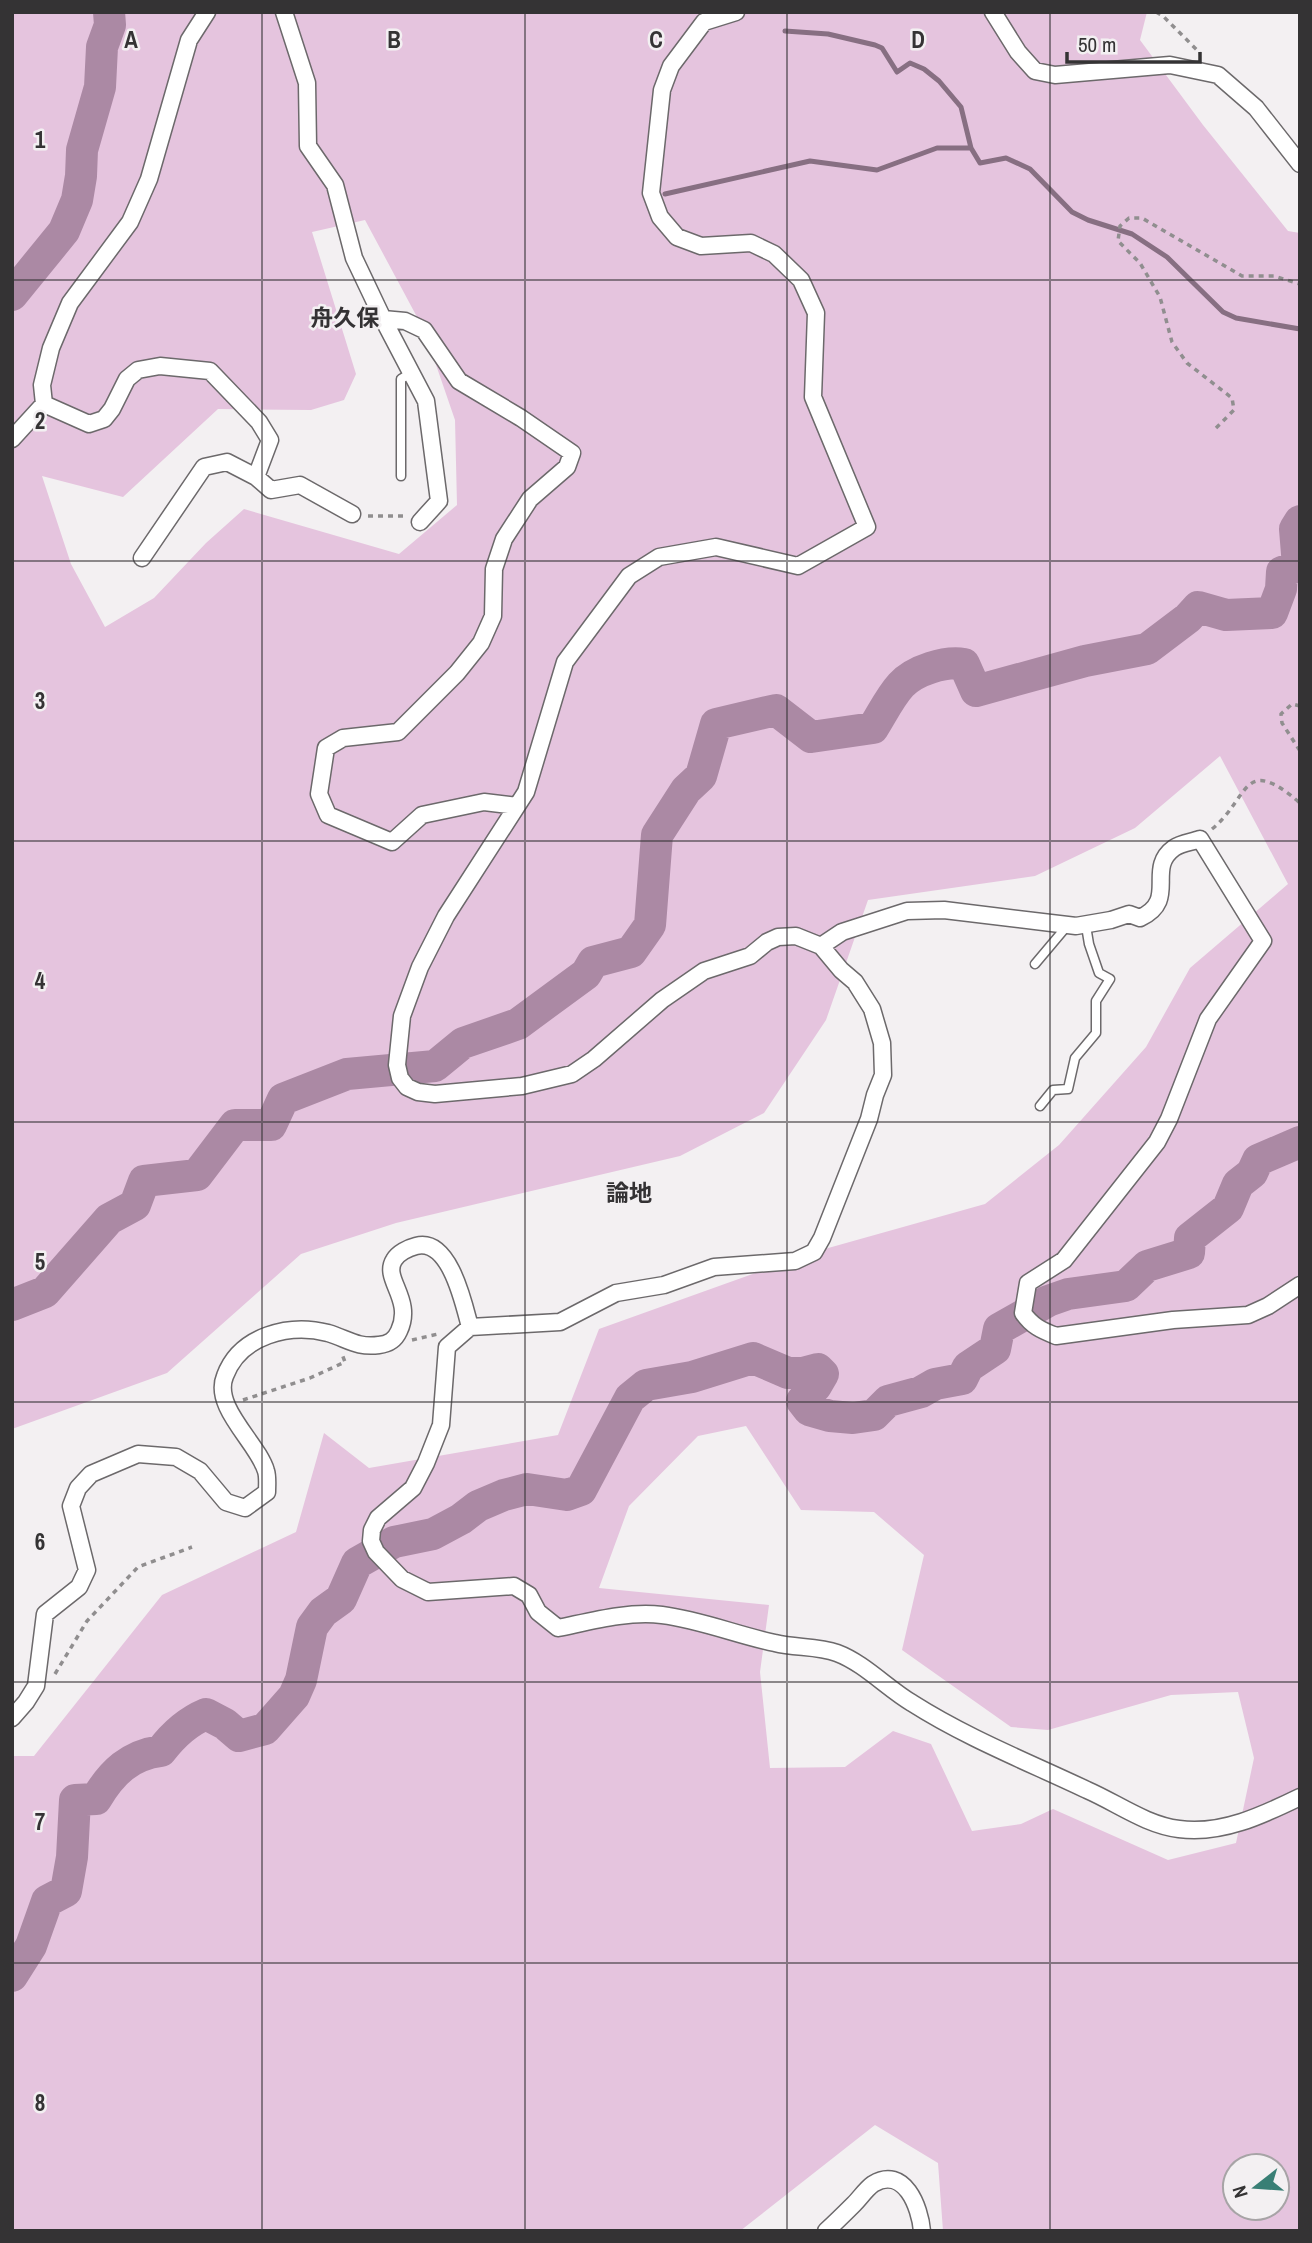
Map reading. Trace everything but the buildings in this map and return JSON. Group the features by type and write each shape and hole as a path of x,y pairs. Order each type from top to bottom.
{"street":[{"path":"12,439 44,404 42,386 51,348 69,303 130,222 149,179 189,40 207,12"},
{"path":"284,12 307,83 308,146 335,185 354,258 425,401 439,501 419,522"},
{"path":"736,12 704,22 671,66 662,90 651,193 660,217 677,237 701,246 751,243 774,254 802,280 816,313 813,397 867,527 798,566 716,547 659,557 629,576 565,662 526,792 446,916 407,999 397,1049 397,1065 400,1078 407,1087 418,1092 452,1094 522,1086 572,1074 594,1059 662,1000 704,971 750,956 778,937 796,936 821,946 855,982 872,1009 882,1043 883,1074 869,1119 814,1252 795,1261 714,1267 664,1285 616,1293 560,1322 470,1327 447,1347 441,1425 426,1464 413,1488 378,1518 372,1530 371,1541 376,1552 402,1580 428,1592 514,1586 529,1595 538,1612 558,1628 624,1615 661,1615 718,1626 773,1643 837,1653 910,1702 958,1730 1154,1824 1181,1830 1220,1828 1265,1814 1300,1797"},
{"path":"993,12 1018,52 1035,71 1055,75 1170,65 1218,75 1256,108 1298,155"},
{"path":"383,319 405,321 424,330 459,382 521,418 572,453 567,467 530,499 504,539 494,569 493,616 481,643 440,691 398,732 343,738 327,748 319,794 328,815 392,842 422,815 485,802 517,806"},
{"path":"44,404 89,424 104,419 112,410 127,379 138,370 160,366 210,372 259,422 270,440 256,477"},
{"path":"142,558 204,467 227,462 256,477 271,490 300,485 352,514"},
{"path":"821,946 842,932 907,911 944,910 1086,926 1129,914 1140,918 1154,910 1161,899 1160,875 1168,854 1176,846 1200,839 1263,941 1208,1019 1169,1119 1157,1142 1064,1261 1028,1283 1023,1313 1031,1324 1056,1336 1172,1320 1248,1315 1268,1306 1300,1285"},
{"path":"12,1718 36,1686 45,1614 79,1587 87,1570 71,1506 78,1488 91,1474 138,1454 176,1458 200,1471 226,1502 245,1508 267,1492 266,1470 223,1396 224,1377 244,1348 268,1335 292,1328 334,1336 366,1347 386,1345 395,1338 405,1314 391,1273 393,1261 408,1248 420,1245 433,1249 442,1258 458,1281 470,1327"},
{"path":"826,2231 873,2184 895,2180 907,2188 914,2201 922,2231"}],"lane":[{"path":"401,476 401,379 411,373"},
{"path":"1035,964 1068,925"},
{"path":"1040,1105 1053,1090 1068,1089 1075,1058 1096,1033 1096,1001 1110,979 1099,973 1086,926"}],"path":[{"path":"1156,12 1204,56"},
{"path":"1216,428 1234,410 1232,398 1187,363 1172,342 1160,298 1140,262 1118,241 1120,226 1129,218 1142,218 1242,276 1274,276 1300,284"},
{"path":"352,514 403,515 419,522"},
{"path":"1300,706 1292,704 1281,713 1282,723 1300,751"},
{"path":"1200,839 1222,821 1244,786 1255,782 1266,780 1279,785 1300,803"},
{"path":"227,1403 253,1398 345,1362 334,1336"},
{"path":"32,1693 44,1692 87,1621 138,1567 192,1547"}],"shaded area":[{"path":"12,12 1147,12 1140,40 1203,125 1288,231 1300,233 1300,2231 943,2231 938,2163 875,2125 740,2231 12,2231 12,1756 34,1756 162,1595 296,1532 324,1433 369,1468 558,1435 599,1329 814,1252 985,1204 1059,1145 1146,1047 1190,968 1288,884 1220,756 1135,828 1035,876 868,900 826,1020 764,1113 680,1156 396,1223 301,1254 167,1373 12,1429","holes":["365,220 424,330 455,420 457,505 399,554 244,509 206,543 154,598 105,627 71,564 42,476 123,497 218,409 311,410 344,400 356,374 312,232","746,1426 801,1510 874,1512 924,1555 902,1650 1011,1727 1048,1730 1171,1695 1238,1692 1254,1758 1236,1843 1168,1860 1053,1809 1021,1824 972,1831 931,1744 893,1731 845,1767 770,1768 760,1672 769,1605 599,1588 629,1506 698,1436"]}],"waterway":[{"path":"12,295 64,231 77,200 82,150 100,87 102,47 110,25 109,12"},
{"path":"785,31 828,34 875,45 882,48 897,72 910,63 924,69 939,81 961,107 971,148 980,163 1006,158 1030,169 1072,212 1132,234 1167,257 1223,312 1236,318 1300,329"},
{"path":"665,194 810,161 877,170 937,148 971,148"},
{"path":"12,1305 45,1292 109,1219 135,1205 144,1181 197,1175 235,1125 271,1125 283,1099 347,1074 435,1066 463,1043 518,1024 586,974 593,962 631,952 650,925 657,835 686,790 701,776 716,724 776,710 811,737 873,728 901,685 914,675 931,668 964,664 976,691 1085,661 1147,649 1188,618 1198,607 1226,615 1272,613 1281,589 1282,572 1298,566 1295,529 1300,521"},
{"path":"12,1976 31,1946 47,1901 66,1891 72,1857 75,1800 96,1799 123,1766 140,1756 161,1751 181,1730 206,1714 225,1724 239,1736 265,1729 294,1696 301,1680 312,1627 323,1612 341,1599 357,1563 394,1542 433,1534 478,1506 504,1495 527,1489 567,1495 581,1490 630,1398 646,1385 692,1377 753,1358 788,1373 818,1369 823,1374 802,1401 809,1410 830,1416 853,1418 874,1415 888,1401 921,1392 935,1384 962,1379 968,1367 995,1349 999,1329 1048,1301 1068,1294 1126,1286 1147,1266 1189,1253 1190,1238 1228,1208 1238,1184 1252,1173 1258,1160 1300,1142"}],"district":[{"name":"舟久保","path":"345,317"},
{"name":"論地","path":"629,1192"}]}
